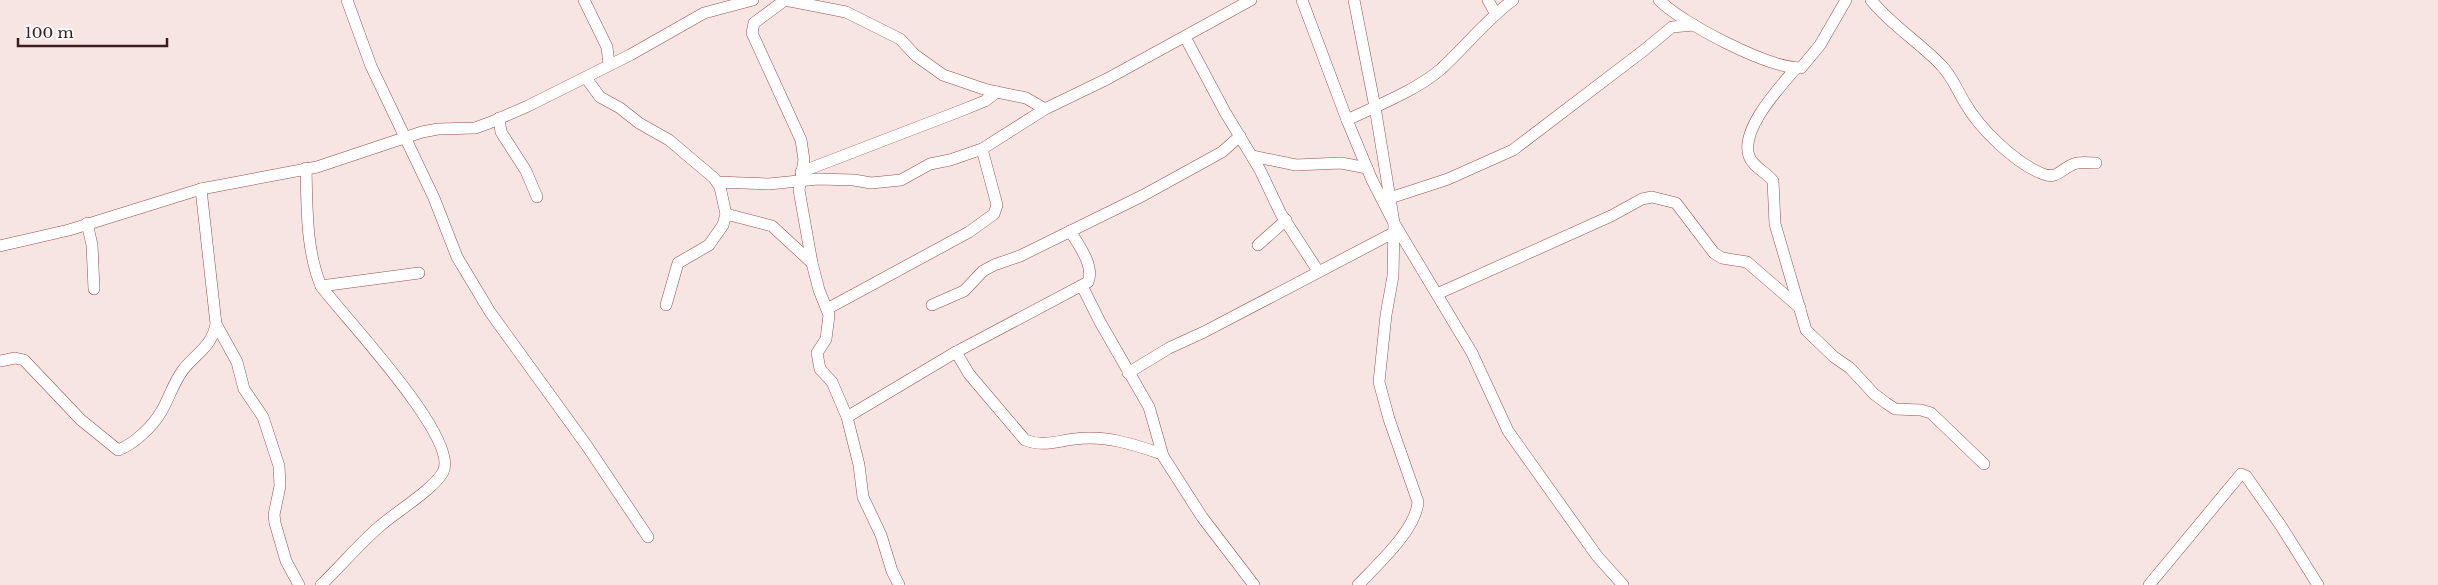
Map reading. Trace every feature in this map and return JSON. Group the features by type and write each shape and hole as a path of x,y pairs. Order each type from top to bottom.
{"street":[{"path":"347,0 371,66 403,138 434,198 457,257 490,312 587,446 648,537"},
{"path":"584,0 608,46 609,65"},
{"path":"0,246 68,230 201,189 317,167 403,138 438,129 474,128 586,78 704,13 753,0"},
{"path":"777,0 846,12 900,39 916,55 943,75 997,92 1026,98 1045,109"},
{"path":"785,0 754,23 752,33 801,140 804,160 799,190 812,263 819,290 827,309 828,325 826,339 816,354 820,369 832,382 848,417 860,465 862,498 881,535 892,571 899,585"},
{"path":"801,176 854,180 871,184 898,181 930,164 950,160 982,149 1045,109 1107,79 1251,0"},
{"path":"1302,0 1347,120 1393,228 1437,294 1472,352 1508,430 1597,556 1623,585"},
{"path":"1354,0 1375,107 1393,228 1393,276 1386,315 1379,382 1389,419 1415,491 1417,511 1406,530 1358,585"},
{"path":"1488,0 1495,13"},
{"path":"1347,120 1375,107 1440,70 1495,13 1513,0"},
{"path":"1659,0 1671,12 1756,56 1796,68 1801,68 1807,63 1846,0"},
{"path":"1872,0 1887,18 1942,65 1976,118 1999,144 2013,155 2043,174 2051,176 2058,175 2076,162 2096,163"},
{"path":"1390,198 1448,179 1513,150 1672,27 1694,25"},
{"path":"1185,37 1286,220 1318,271"},
{"path":"1796,68 1768,101 1748,138 1747,148 1752,162 1773,181 1775,224 1806,330 1834,357 1850,368 1874,394 1895,408 1906,411 1921,410 1931,413 1984,464"},
{"path":"586,78 600,97 669,140 717,182 726,214 723,225 709,244 678,263 666,305"},
{"path":"717,182 769,184 801,176 985,101 997,92"},
{"path":"499,118 501,132 526,171 537,197"},
{"path":"932,305 964,291 994,265 1020,256 1142,196 1222,152 1240,136"},
{"path":"827,309 969,232 994,214 997,205 982,149"},
{"path":"1252,156 1296,165 1340,163 1367,168"},
{"path":"306,168 310,236 315,271 321,286 399,381 434,432 445,458 444,470 437,480 375,530 321,585"},
{"path":"0,361 16,358 24,360 82,420 118,450 140,436 160,414 182,371 208,346 214,335 216,324 201,189"},
{"path":"1437,294 1611,216 1642,199 1652,197 1676,203 1714,253 1722,258 1746,262 1800,308"},
{"path":"726,214 772,226 812,263"},
{"path":"1258,245 1275,232 1286,220"},
{"path":"87,224 92,245 94,289"},
{"path":"1128,373 1169,348 1204,332 1318,271 1393,228"},
{"path":"848,417 956,352 1088,282 1091,275 1083,253 1070,230"},
{"path":"321,286 419,273"},
{"path":"1082,286 1128,373 1150,407 1162,454 1202,517 1254,585"},
{"path":"216,324 237,362 244,389 263,417 279,466 280,486 274,515 275,523 286,561 299,585"},
{"path":"956,352 969,374 1025,440 1034,443 1054,443 1075,439 1114,440 1162,454"},
{"path":"2149,585 2242,474 2246,476 2281,526 2318,585"}]}
